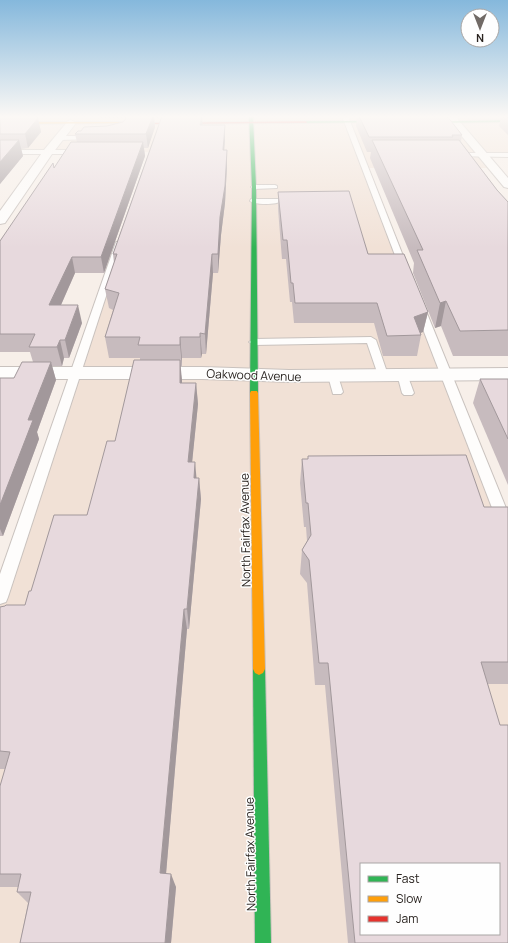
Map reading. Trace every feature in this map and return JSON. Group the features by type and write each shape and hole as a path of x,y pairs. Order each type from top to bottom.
{"main road":[{"name":"North Fairfax Avenue","path":"253,160 254,375 263,943"}],"street":[{"path":"0,220 42,160"},
{"path":"487,160 508,185"},
{"name":"Oakwood Avenue","path":"0,373 76,372 254,375 335,384 383,375 508,374"}],"lane":[{"path":"365,160 409,279"},
{"path":"254,187 275,187"},
{"path":"254,201 278,201"},
{"path":"0,597 124,232"},
{"path":"414,294 508,531"},
{"path":"254,342 371,340 383,375"},
{"path":"402,374 408,393"}],"shaded area":[{"path":"149,160 485,160 491,168 368,168 508,523 508,943 0,943 0,572"}],"building":[{"path":"59,160 136,160 101,257 72,257 49,305 78,305 65,340 60,340 57,347 29,347 35,334 0,334 0,241 53,163 54,168"},
{"path":"146,160 226,160 225,186 220,217 218,254 212,254 205,334 200,333 200,337 180,337 180,345 138,345 140,337 105,337 119,293 105,289 117,254 113,254"},
{"path":"381,160 474,160 508,202 508,330 460,331 446,301 440,303 417,250 423,250"},
{"path":"349,191 368,254 404,254 428,312 414,317 421,335 387,336 377,303 295,303 293,283 291,283 287,240 283,240 278,192"},
{"path":"134,360 180,360 180,383 196,383 188,462 195,462 194,478 199,478 187,609 184,609 160,873 171,874 165,943 20,943 31,892 17,892 21,874 0,874 0,786 10,752 0,751 0,607 6,605 25,605 29,591 31,591 54,515 87,515 107,441 115,441"},
{"path":"22,362 51,362 28,420 33,420 0,505 0,378 14,378"},
{"path":"480,379 508,379 508,439"},
{"path":"466,455 484,507 508,507 508,662 481,662 500,725 508,725 508,943 355,943 328,663 319,663 309,560 302,550 311,535 308,503 306,503 302,459 308,459 308,456"}],"traffic: fast":[{"path":"253,160 254,393"},
{"path":"259,669 263,943"}],"traffic: slow":[{"path":"254,393 259,669"}]}
